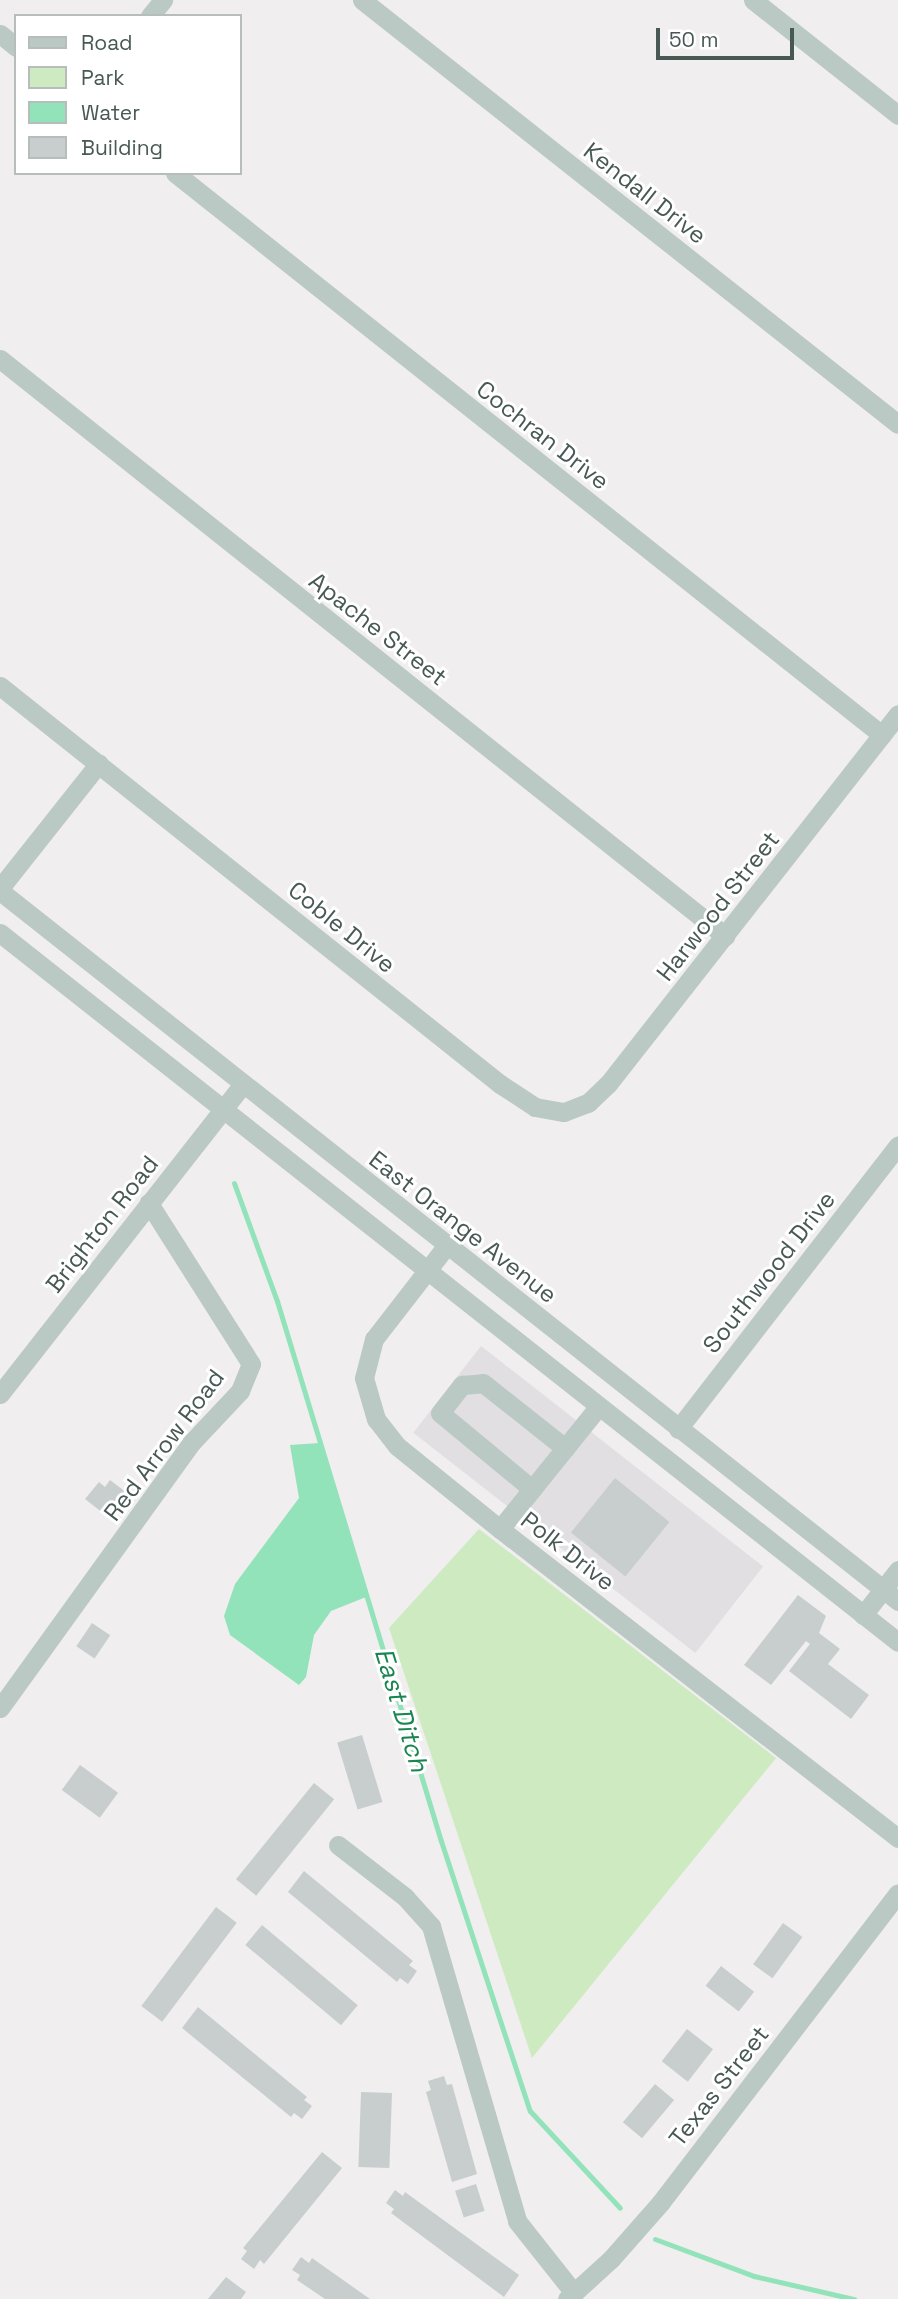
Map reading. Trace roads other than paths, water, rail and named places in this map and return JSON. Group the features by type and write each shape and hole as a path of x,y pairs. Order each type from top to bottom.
{"street":[{"path":"152,14 163,0"},
{"name":"Kendall Drive","path":"362,0 898,424"},
{"path":"753,0 898,115"},
{"path":"0,34 14,45"},
{"name":"Cochran Drive","path":"178,175 882,735"},
{"name":"Apache Street","path":"0,359 725,936"},
{"name":"Coble Drive","path":"0,686 500,1084 535,1107 564,1112"},
{"name":"Harwood Street","path":"564,1112 589,1103 608,1084 898,714"},
{"path":"0,889 99,763"},
{"name":"East Orange Avenue","path":"0,889 678,1429 891,1595"},
{"path":"0,933 898,1642"},
{"name":"Brighton Road","path":"0,1394 243,1084"},
{"name":"Southwood Drive","path":"678,1429 898,1145"},
{"name":"Red Arrow Road","path":"0,1708 192,1442 240,1391 251,1364 149,1203"},
{"name":"Polk Drive","path":"447,1245 374,1339 365,1368 367,1399 376,1419 397,1446 500,1529 898,1838"},
{"path":"532,1489 440,1413 462,1385 483,1383 565,1448"},
{"path":"500,1529 598,1407"},
{"path":"863,1615 891,1595 898,1570"},
{"path":"338,1845 405,1897 431,1926 517,2221 570,2296"},
{"name":"Texas Street","path":"570,2296 611,2259 661,2202 898,1894"}],"water":[{"path":"320,1443 366,1597 331,1611 314,1635 306,1677 299,1685 230,1635 224,1616 235,1584 299,1498 290,1445"}],"waterway":[{"name":"East Ditch","path":"234,1183 277,1301 441,1841 530,2111 620,2208"},
{"name":"East Ditch","path":"655,2239 754,2276 854,2299"}]}
